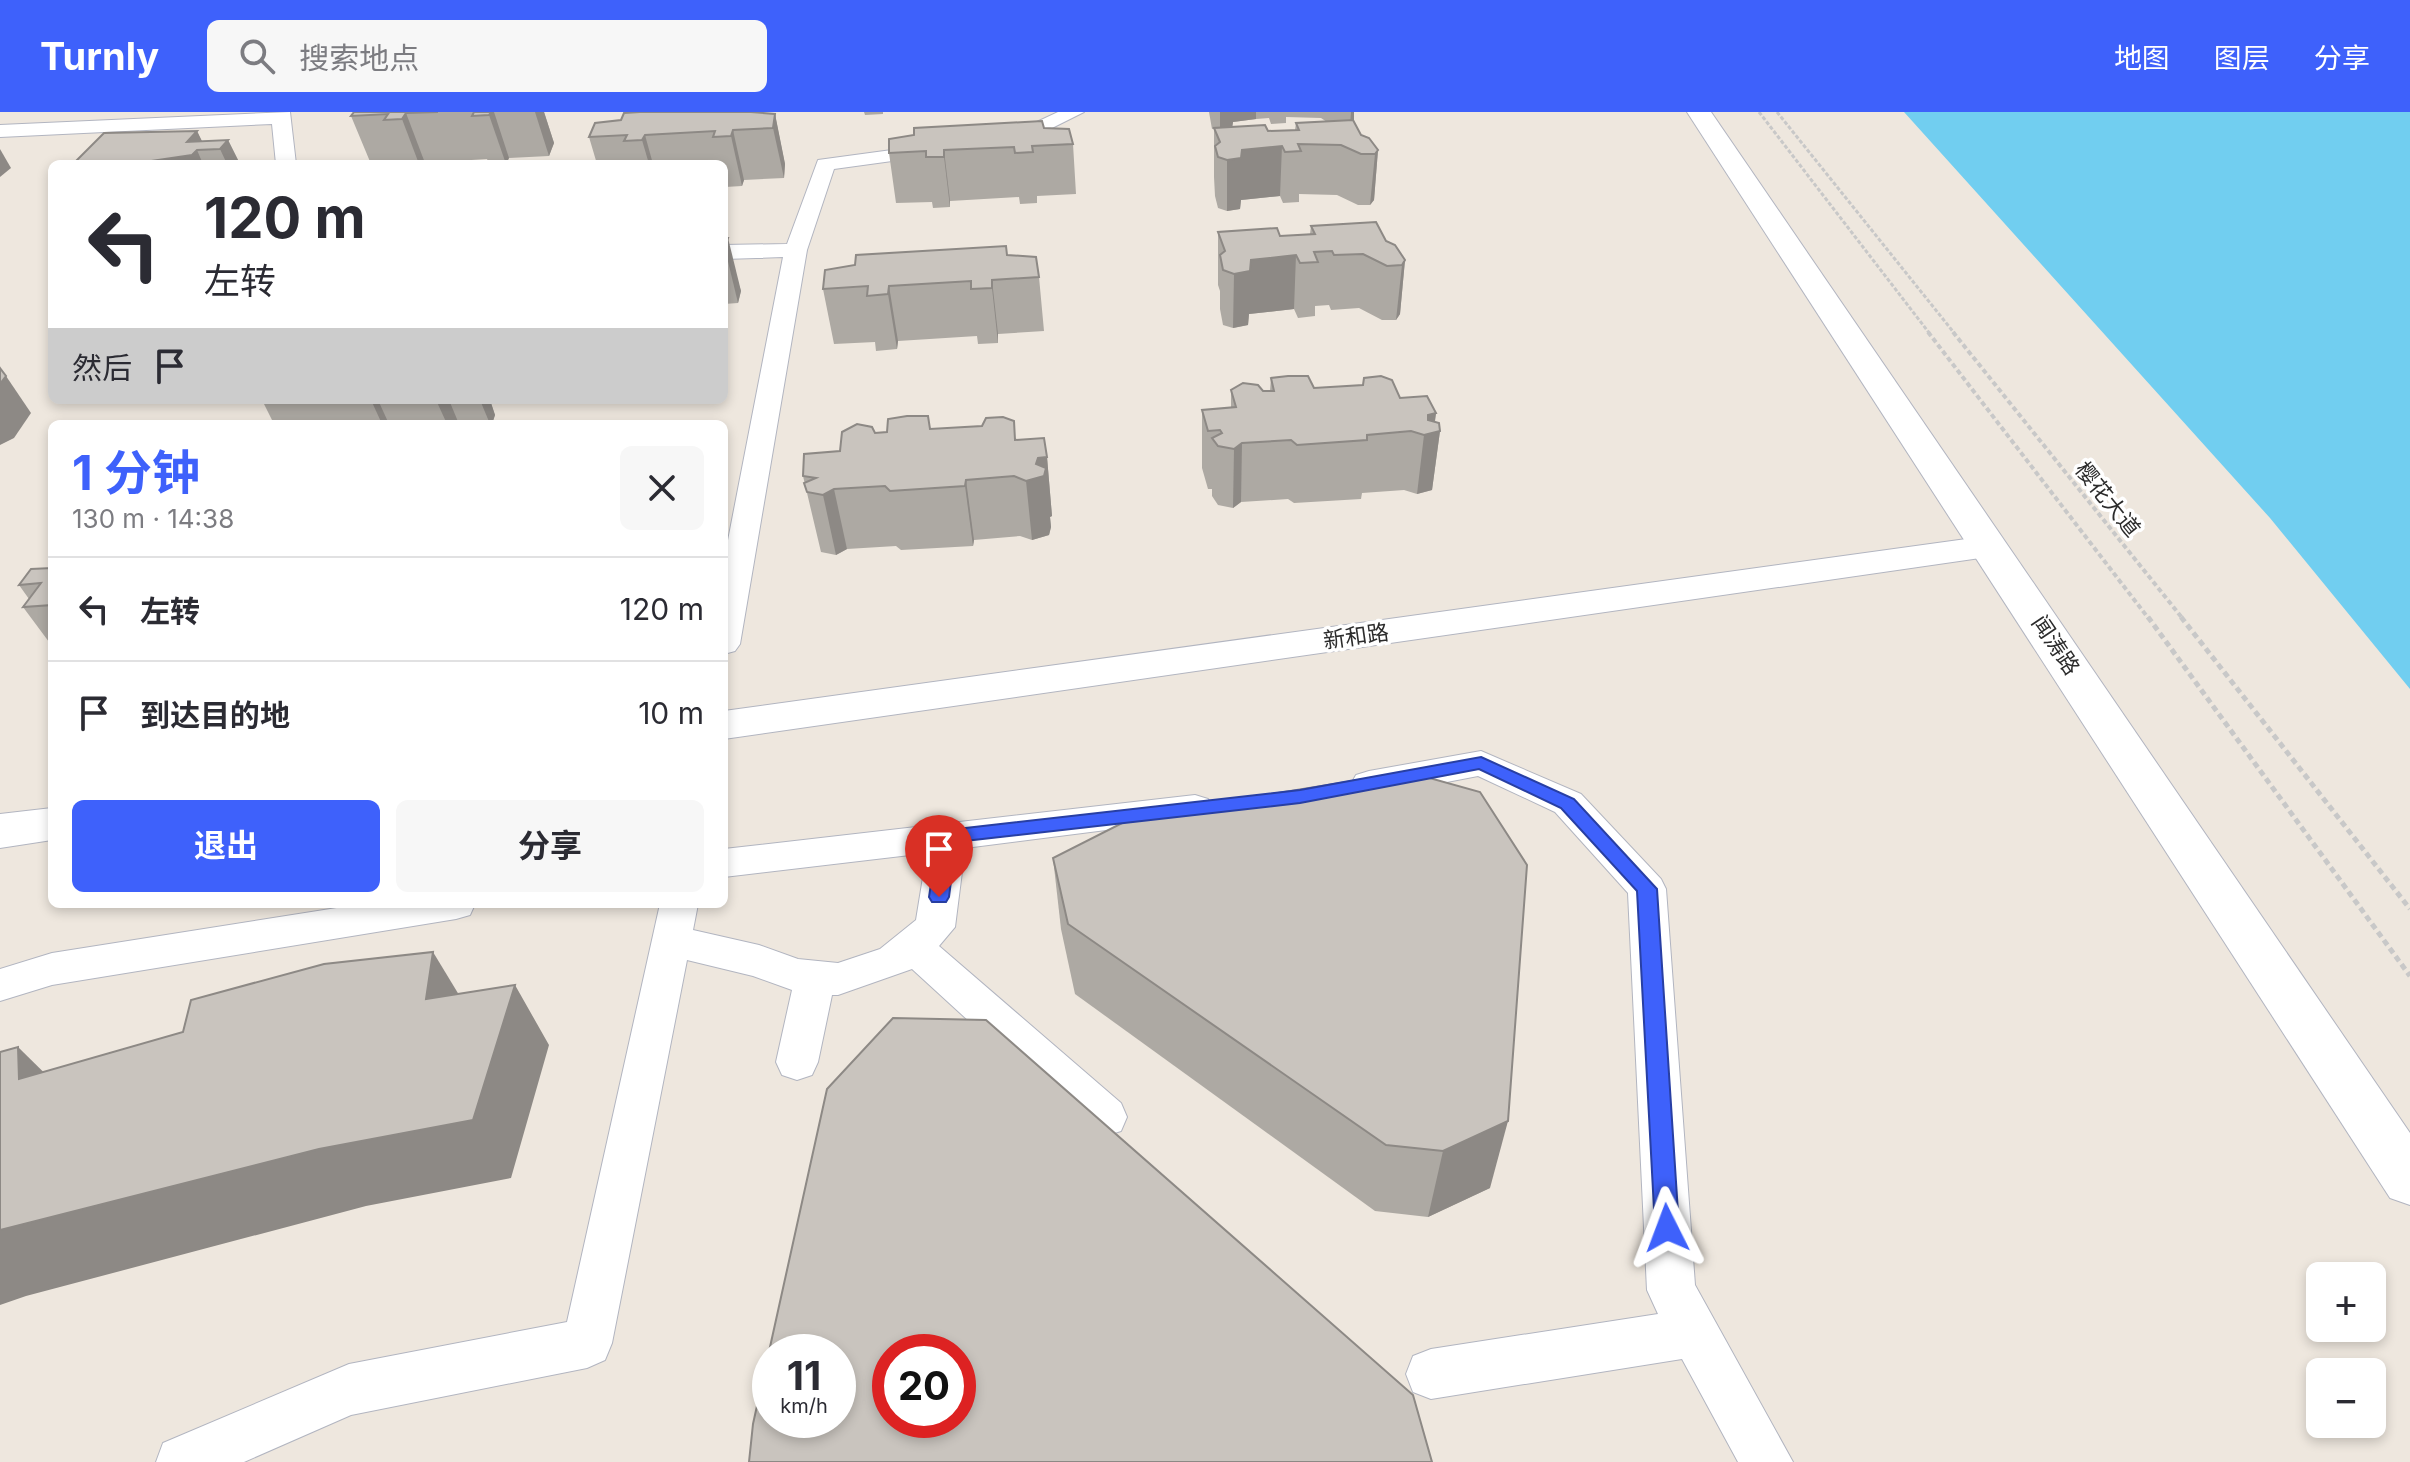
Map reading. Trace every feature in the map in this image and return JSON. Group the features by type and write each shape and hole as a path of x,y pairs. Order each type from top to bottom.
{"main road":[{"name":"闻涛路","path":"1699,112 2410,1180"},
{"name":"新和路","path":"728,724 1988,547"},
{"path":"0,831 48,825"}],"lane":[{"path":"728,622 796,250 825,164 1013,140 1074,112"},
{"path":"0,131 280,115 286,160"},
{"path":"728,252 796,250"},
{"path":"1330,791 1481,763 1568,803 1647,889 1671,1290 1767,1462"},
{"path":"728,863 1238,803"},
{"path":"182,1462 349,1390 587,1343 675,922 795,975 838,979 894,960 935,927 948,837"},
{"path":"0,985 52,969 431,908"},
{"path":"913,946 1105,1117"},
{"path":"797,1062 815,977"},
{"path":"1431,1374 1695,1333"}],"path":[{"path":"1759,112 2174,651 2410,976"},
{"name":"樱花大道","path":"1777,112 2189,626 2410,909"}],"water":[{"path":"1904,112 2410,112 2410,689 2270,518"}],"building":[{"path":"354,112 438,112 406,113 402,119 384,120 388,114 351,116"},
{"path":"474,112 491,112 489,115 472,116"},
{"path":"624,113 775,114 773,128 733,130 731,136 713,137 715,131 645,135 642,140 624,141 627,135 589,137 595,123 621,120"},
{"path":"1353,120 1361,135 1369,138 1378,150 1375,154 1361,154 1341,145 1298,144 1301,151 1285,152 1282,146 1242,150 1241,158 1227,160 1218,157 1215,146 1220,142 1214,128 1265,125 1268,131 1299,130 1296,123"},
{"path":"1042,121 1044,128 1069,129 1073,144 1032,146 1033,152 1015,153 1014,147 944,150 944,157 926,157 926,151 889,153 889,139 914,135 914,128"},
{"path":"197,131 187,142 228,140 220,149 197,150 192,155 158,160 77,160 104,133"},
{"path":"1376,222 1386,241 1395,245 1405,260 1402,265 1387,266 1363,254 1334,255 1332,251 1314,252 1318,262 1300,263 1296,255 1251,260 1250,271 1234,274 1223,270 1220,255 1225,251 1218,232 1277,228 1280,236 1315,234 1311,226"},
{"path":"1006,246 1007,255 1036,257 1039,277 992,280 992,288 971,289 971,281 889,286 888,294 867,296 868,286 823,289 825,270 855,265 856,255"},
{"path":"0,368 6,376 0,384"},
{"path":"1308,376 1314,388 1363,385 1364,378 1381,376 1392,380 1400,398 1427,396 1436,413 1428,415 1428,420 1439,423 1440,431 1424,435 1411,431 1367,435 1367,440 1297,445 1291,440 1242,443 1234,449 1218,446 1212,438 1222,433 1220,430 1208,431 1202,410 1236,407 1231,390 1243,383 1258,385 1263,391 1274,391 1271,378"},
{"path":"928,416 930,429 982,426 986,418 1003,417 1014,421 1015,440 1044,438 1047,457 1038,458 1036,464 1046,468 1044,476 1026,481 1014,476 966,480 965,486 890,491 885,486 834,489 823,495 807,492 804,483 816,478 803,476 804,454 840,451 842,432 857,424 872,427 875,433 887,432 888,419"},
{"path":"48,568 48,605 23,607 41,583 19,585 31,569"},
{"path":"1408,772 1480,792 1527,865 1508,1121 1443,1151 1386,1145 1068,924 1053,858 1136,816"},
{"path":"433,952 426,999 515,985 473,1120 319,1149 0,1230 0,1052 18,1047 19,1079 183,1032 191,1000 324,964"},
{"path":"893,1018 986,1020 1413,1395 1432,1462 749,1462 752,1434 752,1438 856,1438 856,1334 773,1334 827,1089"}],"route":[{"path":"939,897 948,837 1300,796 1481,763 1568,803 1647,889 1667,1228"}]}
